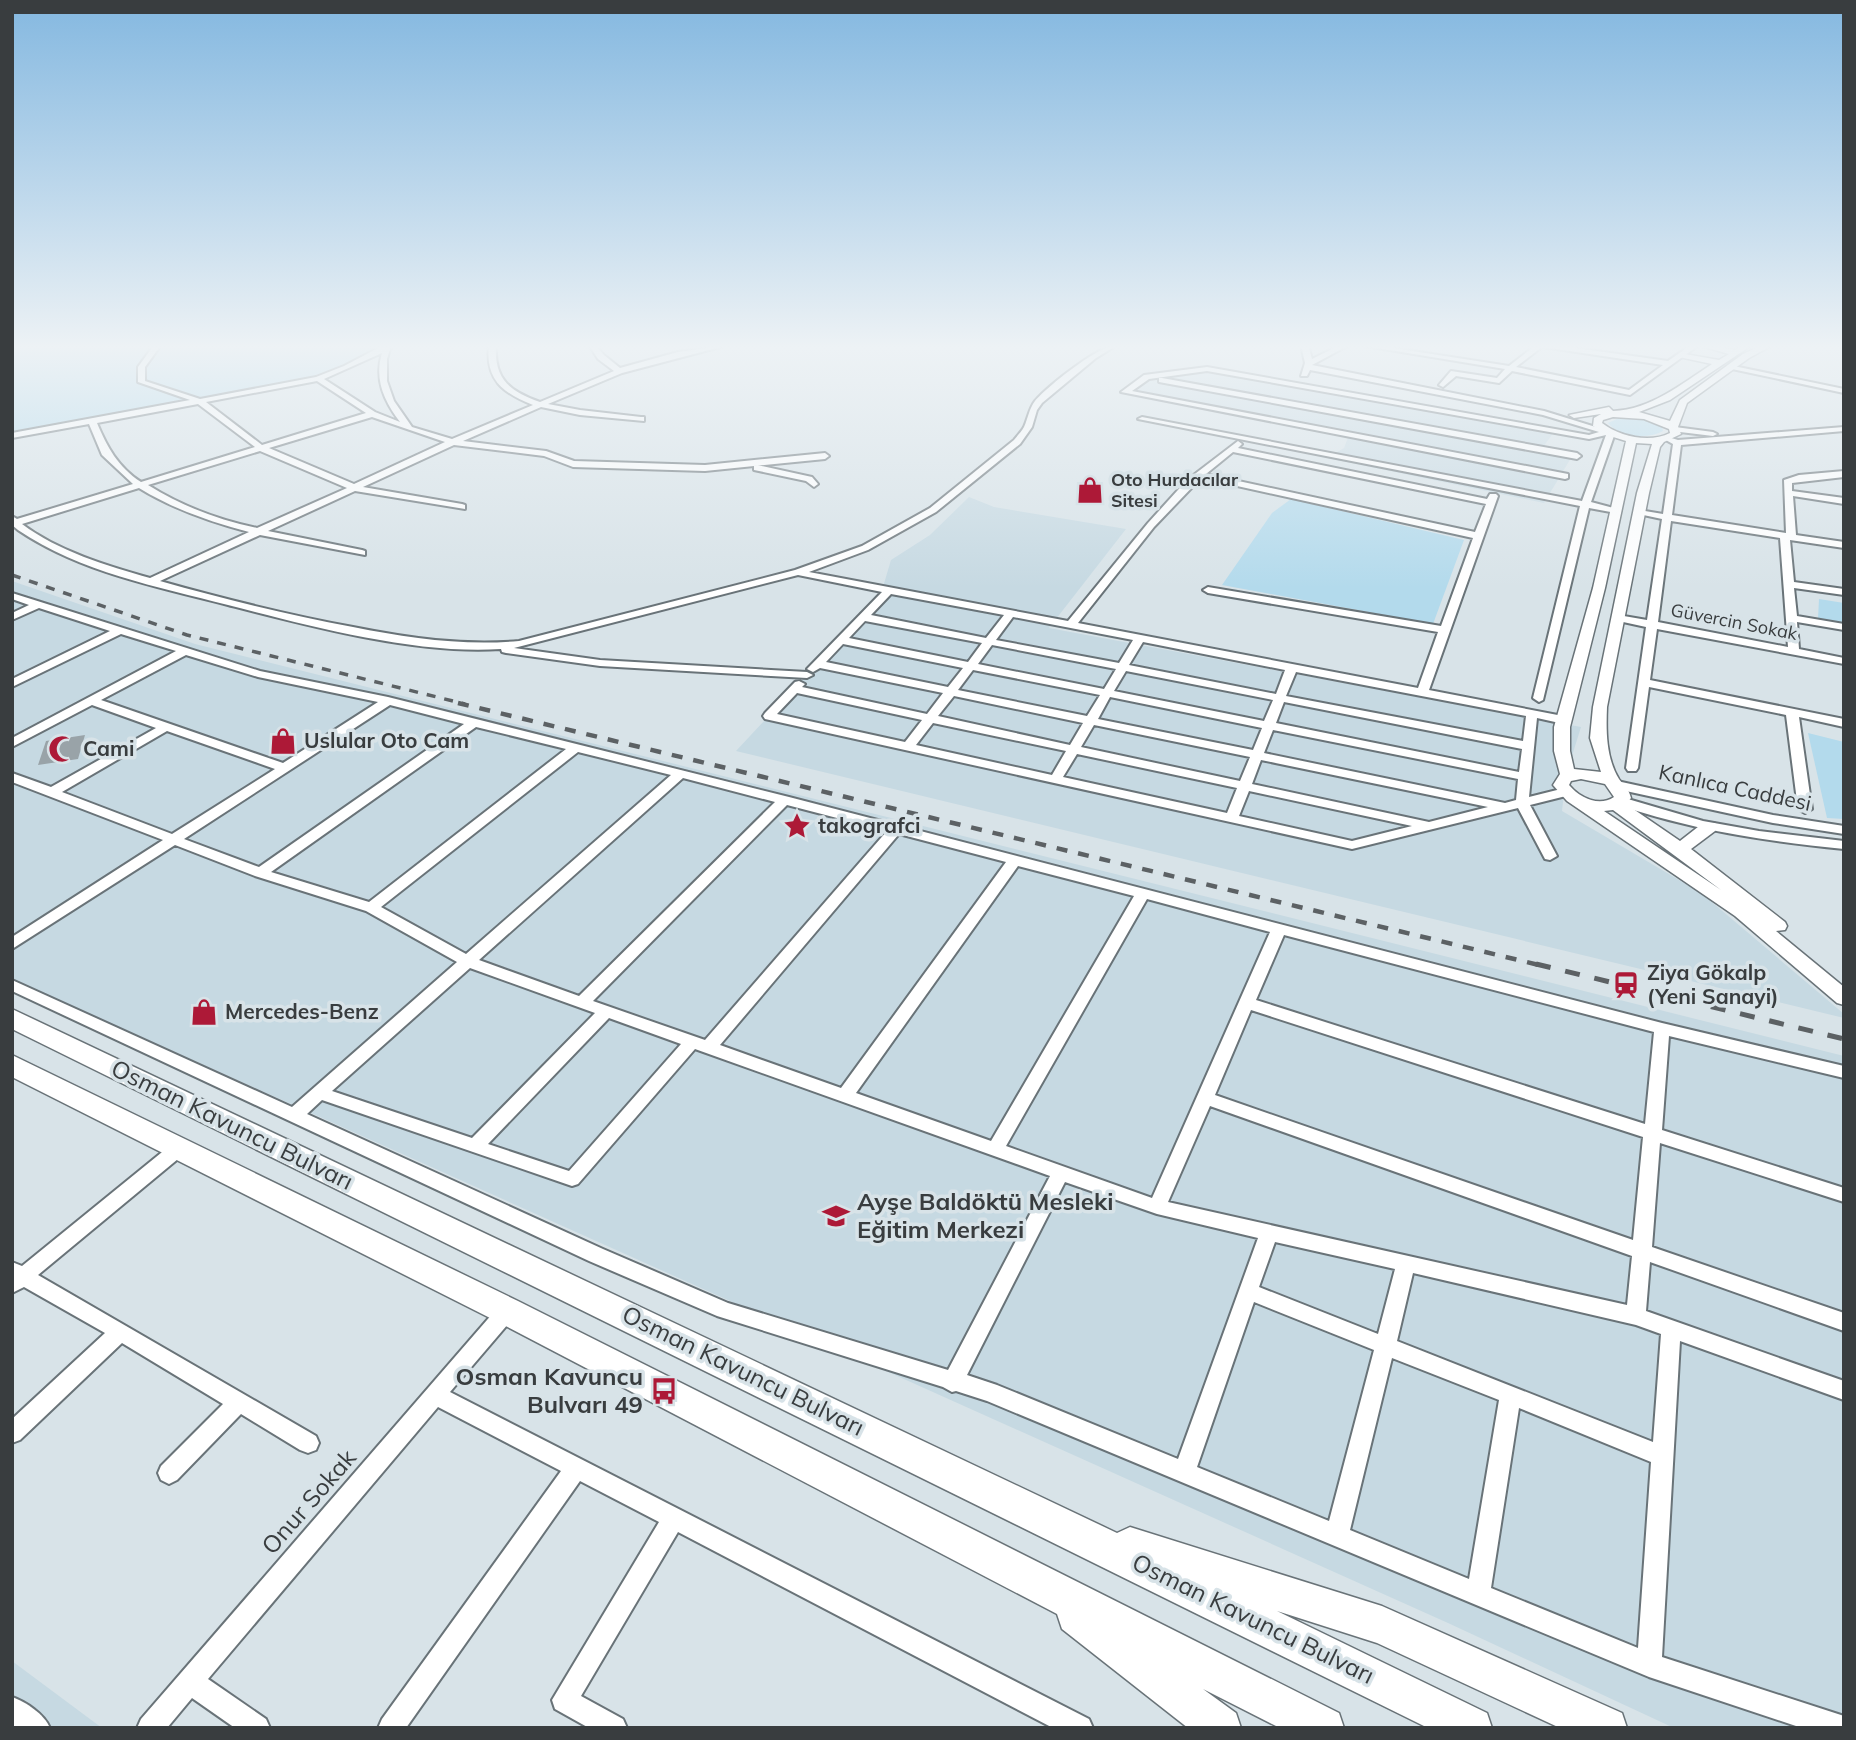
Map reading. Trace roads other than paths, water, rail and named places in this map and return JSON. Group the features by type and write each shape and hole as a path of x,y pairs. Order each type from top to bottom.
{"highway":[{"name":"Osman Kavuncu Bulvarı","path":"12,1018 1061,1525 1472,1728"},
{"name":"Osman Kavuncu Bulvarı","path":"12,1065 507,1311 1035,1583 1324,1728"},
{"path":"1061,1525 1382,1625 1606,1728"},
{"path":"1035,1583 1221,1728"}],"street":[{"path":"12,436 64,426"},
{"path":"93,426 106,454 141,485 190,510 256,532 362,553"},
{"path":"233,426 261,448 355,488 462,508"},
{"path":"14,521 332,426"},
{"path":"403,426 453,442 546,454 565,463 591,466 697,468 825,456"},
{"path":"149,582 489,426"},
{"path":"491,647 547,639 799,572 865,548 933,510 1017,442 1028,426"},
{"path":"1179,426 1270,444 1345,446 1565,476"},
{"path":"1304,426 1345,446 1496,488 1616,510"},
{"path":"1345,446 1364,426"},
{"path":"1416,426 1577,456"},
{"path":"1532,426 1589,436 1609,432"},
{"path":"1553,430 1556,426"},
{"path":"1588,426 1632,438 1668,440 1841,426"},
{"path":"1600,426 1609,432"},
{"path":"1670,426 1724,434 1841,426"},
{"path":"1296,433 1308,427"},
{"path":"1616,793 1601,752 1598,717 1655,447 1676,434 1674,428"},
{"path":"1539,698 1586,505 1609,432"},
{"path":"1550,499 1589,436"},
{"path":"1270,444 1283,438"},
{"path":"1632,438 1564,720 1562,751 1570,789 1677,857 1696,861 1844,982"},
{"path":"1071,625 1151,525 1199,475 1245,439"},
{"path":"1632,768 1650,624 1667,518 1668,440"},
{"path":"1232,449 1490,502"},
{"path":"729,466 786,473 808,479 814,484"},
{"path":"1794,652 1789,584 1787,482 1794,478 1844,474"},
{"path":"1199,475 1478,536"},
{"path":"1422,692 1496,488"},
{"path":"1788,493 1844,501"},
{"path":"1639,513 1844,545"},
{"path":"14,521 86,560 149,582 352,631 449,645 491,647 580,661 807,675"},
{"path":"799,572 1564,720"},
{"path":"1789,584 1844,592"},
{"path":"889,590 769,716 1352,845 1570,789 1589,774 1616,793 1677,857 1844,998"},
{"path":"1208,590 1444,629"},
{"path":"12,596 258,674 388,701 784,800 1662,1029 1844,1072"},
{"path":"12,617 39,604"},
{"path":"908,747 1012,613"},
{"path":"863,617 1528,746"},
{"name":"Güvercin Sokak","path":"1618,618 1844,661"},
{"path":"1791,618 1844,627"},
{"path":"12,684 120,630"},
{"path":"1056,779 1140,638"},
{"path":"841,640 1525,777"},
{"path":"12,743 185,651"},
{"path":"818,664 1505,807"},
{"path":"1232,818 1292,667"},
{"path":"1643,682 1844,723"},
{"path":"794,689 1430,825"},
{"path":"91,701 285,768"},
{"path":"12,944 388,701"},
{"path":"1792,713 1805,809"},
{"path":"1532,714 1522,803 1550,856"},
{"path":"260,873 473,723"},
{"path":"52,792 166,727"},
{"path":"370,908 575,748"},
{"path":"294,1115 680,774"},
{"path":"12,777 260,873 370,908 468,962 1157,1207 1636,1316 1844,1391"},
{"path":"1570,789 1603,806 1616,793"},
{"name":"Kanlıca Caddesi","path":"1616,793 1663,817 1811,843 1844,845"},
{"name":"Kanlıca Caddesi","path":"1616,793 1844,830"},
{"path":"582,1002 784,800"},
{"path":"1677,857 1709,827"},
{"path":"319,1093 572,1178 700,1044 896,829"},
{"path":"845,1096 1015,860"},
{"path":"995,1149 1143,894"},
{"path":"1157,1207 1279,929"},
{"path":"12,985 596,1255 724,1310 990,1392 1649,1665 1841,1728"},
{"path":"1246,1003 1844,1195"},
{"path":"475,1146 606,1011"},
{"path":"1636,1316 1662,1029"},
{"path":"1205,1098 1844,1322"},
{"path":"178,1149 15,1282 120,1331 308,1444"},
{"path":"952,1382 1061,1173"},
{"path":"1184,1472 1269,1232"},
{"path":"1337,1535 1406,1264"},
{"path":"1248,1291 1663,1456"},
{"name":"Onur Sokak","path":"150,1728 507,1311"},
{"path":"1649,1665 1671,1329"},
{"path":"12,1433 120,1331"},
{"path":"435,1395 1080,1728"},
{"path":"1478,1593 1510,1396"},
{"path":"169,1473 239,1402"},
{"path":"391,1728 576,1468"},
{"path":"614,1728 564,1700 674,1518"},
{"path":"190,1681 257,1728"},
{"path":"12,1709 37,1728"}],"railway":[{"path":"12,575 187,635 465,704"},
{"path":"458,703 1543,966"},
{"path":"1536,964 1844,1039"}],"place":[{"name":"Oto Hurdacılar Sitesi","path":"1090,490"},
{"name":"Uslular Oto Cam","path":"283,741"},
{"name":"Cami","path":"62,749"},
{"name":"takografci","path":"797,826"},
{"name":"Ziya Gökalp (Yeni Sanayi)","path":"1626,985"},
{"name":"Mercedes-Benz","path":"204,1012"},
{"name":"Ayşe Baldöktü Mesleki Eğitim Merkezi","path":"836,1216"},
{"name":"Osman Kavuncu Bulvarı 49","path":"664,1391"}]}
